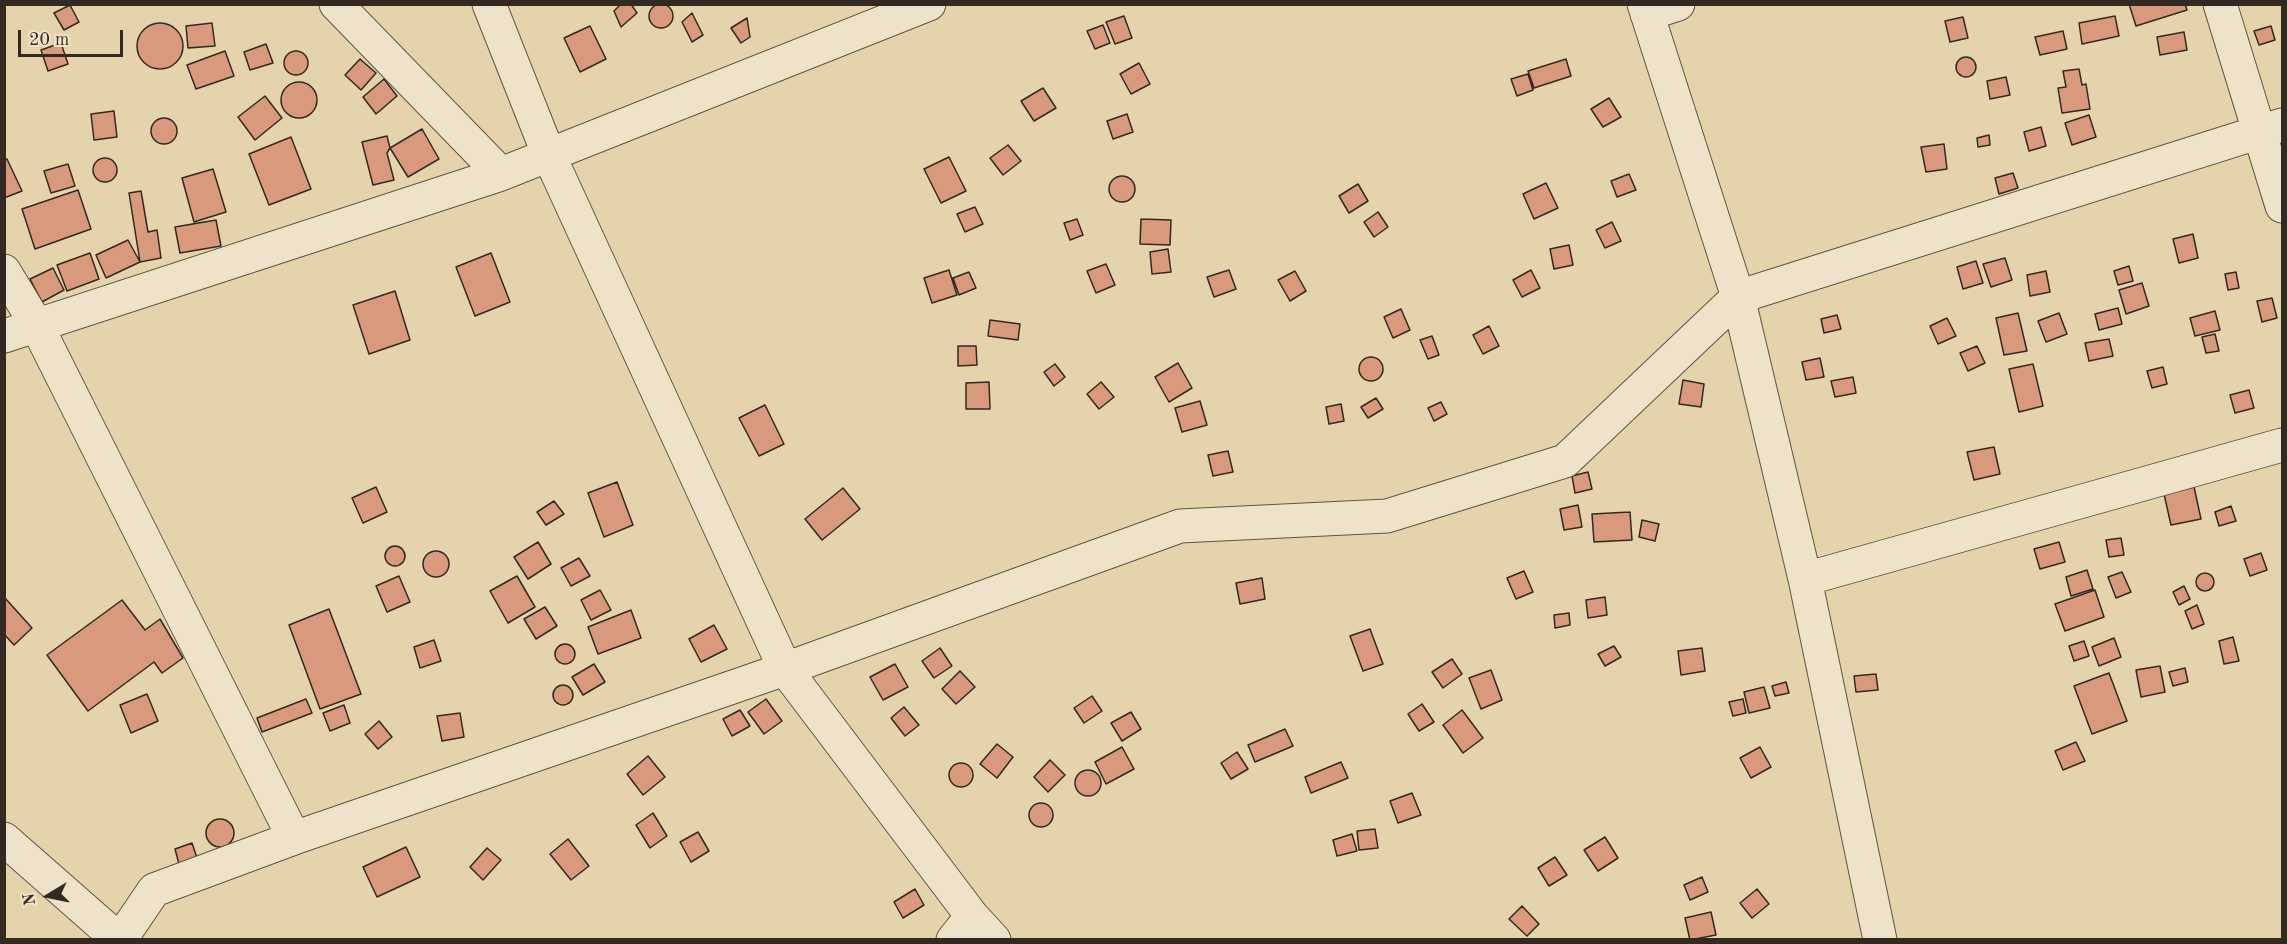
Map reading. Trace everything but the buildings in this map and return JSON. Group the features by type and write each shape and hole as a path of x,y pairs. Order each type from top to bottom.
{"street":[{"path":"336,4 501,174"},
{"path":"489,4 548,153 785,669 973,932"},
{"path":"4,336 501,174 548,153 929,4"},
{"path":"1678,4 1646,9 1738,297 1805,579 1880,939"},
{"path":"2220,4 2271,129 2283,206"},
{"path":"4,839 120,939 154,890 294,838 785,669 1180,526 1387,516 1565,461 1738,297 2271,129"},
{"path":"4,271 36,324 294,838"},
{"path":"1805,579 2283,445"}]}
